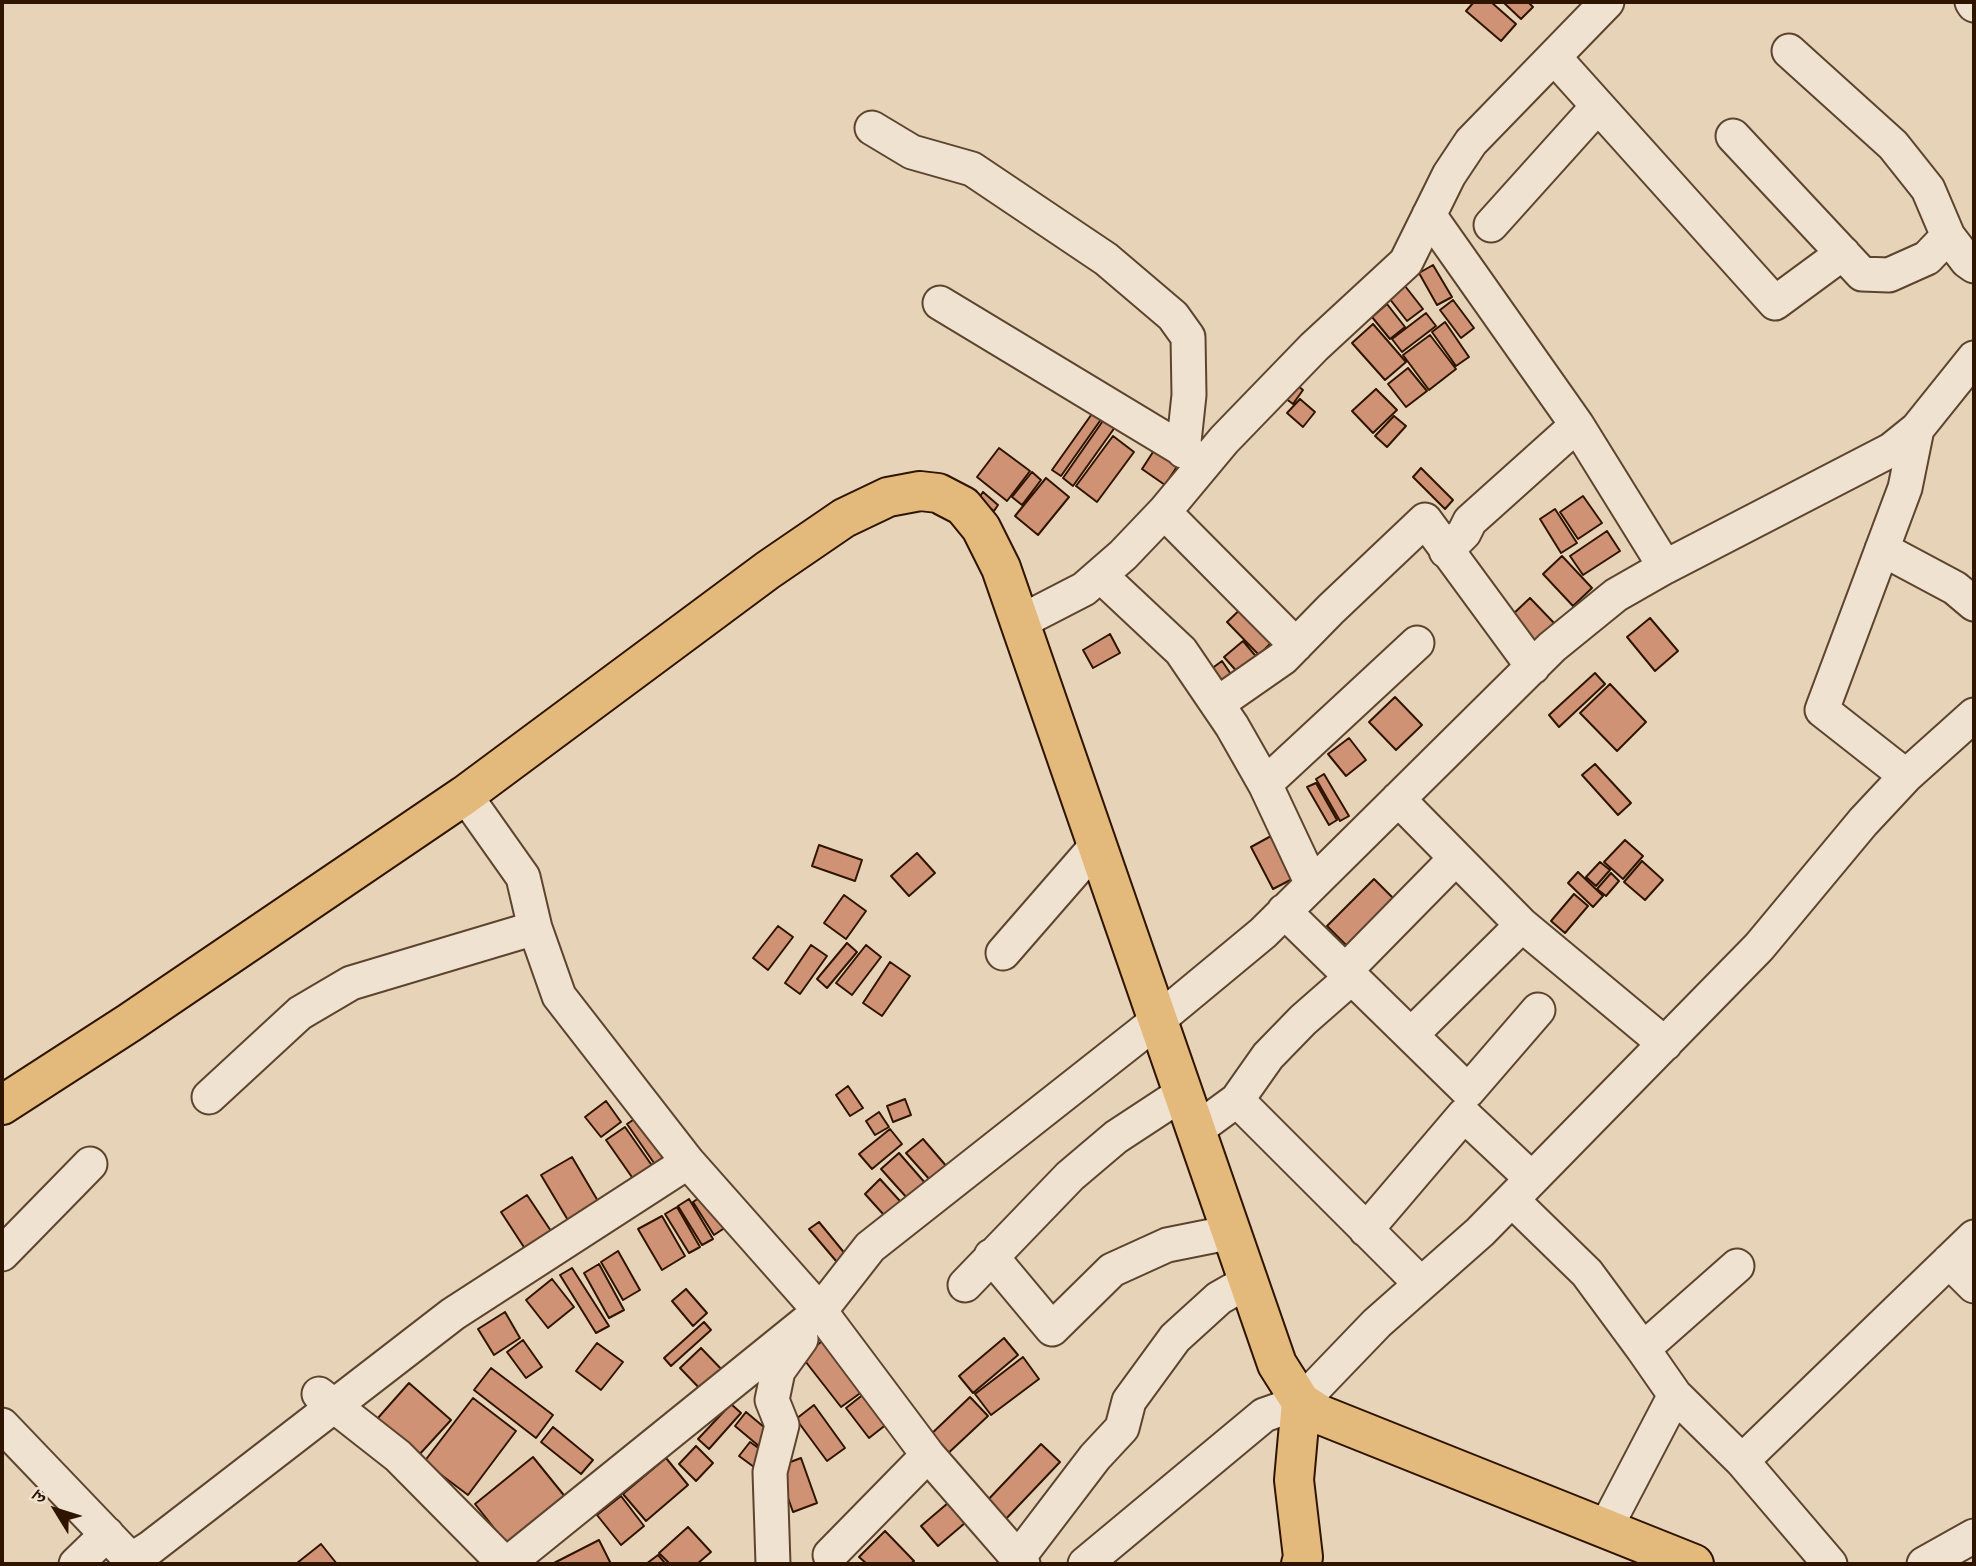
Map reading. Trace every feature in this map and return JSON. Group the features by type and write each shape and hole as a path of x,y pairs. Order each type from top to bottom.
{"main road":[{"path":"2,1105 129,1023 465,795 768,570 844,517 888,496 920,491 939,493 963,506 981,528 1001,568 1277,1364 1301,1402 1321,1415 1694,1564"},
{"path":"1301,1402 1294,1480 1303,1557 1301,1564"}],"street":[{"path":"1020,622 1084,589 1123,555 1164,512 1194,457 1224,440 1314,347 1406,261 1449,175 1471,142 1607,2"},
{"path":"1789,51 1892,145 1928,189 1948,236 1974,266"},
{"path":"1554,58 1774,303 1843,253"},
{"path":"1491,225 1598,106"},
{"path":"872,128 912,152 972,169 1106,259 1173,316 1188,337 1194,457"},
{"path":"1733,136 1861,274 1889,275 1927,258 1948,236"},
{"path":"1429,215 1577,425 1665,567"},
{"path":"940,303 1194,457"},
{"path":"773,1564 770,1472 782,1425 772,1400 778,1371 870,1247 1158,1020 1263,933 1552,647 1616,595 1891,450 1917,429 1974,358"},
{"path":"1446,551 1464,533 1471,521 1577,425"},
{"path":"1906,776 1822,710 1906,488 1917,429"},
{"path":"1164,512 1296,645"},
{"path":"1217,704 1283,659 1424,520 1533,667"},
{"path":"1882,549 1955,588 1974,604"},
{"path":"1100,575 1181,651 1217,704 1265,784 1312,884"},
{"path":"1265,784 1417,643"},
{"path":"1085,1564 1264,1415 1301,1402 1377,1324 1522,1189 1665,1044 1759,947 1863,822 1906,776 1974,715"},
{"path":"465,795 523,877 535,928 559,996 688,1162 820,1311 928,1455 1020,1561 1095,1457 1122,1428 1129,1401 1175,1338 1219,1298 1249,1281"},
{"path":"1398,799 1522,925 1665,1044"},
{"path":"1003,953 1097,845"},
{"path":"1196,1130 1237,1100 1268,1056 1456,858"},
{"path":"1284,911 1468,1091 1538,1010"},
{"path":"1410,1035 1522,925"},
{"path":"209,1097 300,1013 351,983 535,928"},
{"path":"965,1285 1080,1168 1116,1137 1183,1093"},
{"path":"1237,1100 1421,1284"},
{"path":"1366,1230 1464,1115 1587,1273 1675,1395 1742,1461 1830,1564"},
{"path":"2,1425 133,1562 326,1400 688,1162"},
{"path":"2,1254 90,1164"},
{"path":"991,1256 1052,1329 1112,1270 1167,1245 1232,1233"},
{"path":"1742,1461 1974,1237"},
{"path":"1949,1261 1974,1286"},
{"path":"1643,1349 1737,1266"},
{"path":"326,1400 398,1456 506,1564 820,1311"},
{"path":"1605,1529 1675,1395"},
{"path":"830,1555 928,1455"},
{"path":"76,1564 107,1535"},
{"path":"1924,1564 1974,1536"}],"building":[{"path":"1474,2 1491,2 1516,24 1501,41 1466,11"},
{"path":"1503,2 1528,2 1533,7 1521,19"},
{"path":"1433,265 1452,297 1437,305 1419,273"},
{"path":"1405,286 1423,309 1407,321 1389,298"},
{"path":"1453,300 1474,328 1461,338 1440,310"},
{"path":"1387,304 1405,327 1390,339 1372,317"},
{"path":"1426,313 1436,326 1402,352 1392,339"},
{"path":"1445,322 1469,357 1456,366 1432,332"},
{"path":"1373,324 1406,362 1385,380 1352,343"},
{"path":"1430,335 1456,369 1429,390 1403,355"},
{"path":"1408,368 1427,391 1406,407 1388,384"},
{"path":"1292,381 1303,390 1293,404 1281,395"},
{"path":"1376,389 1397,410 1373,433 1352,411"},
{"path":"1300,399 1315,412 1303,427 1287,413"},
{"path":"1094,411 1102,418 1061,476 1052,470"},
{"path":"1107,415 1118,423 1073,486 1063,478"},
{"path":"1394,416 1406,426 1387,447 1375,436"},
{"path":"1113,436 1134,452 1097,502 1076,486"},
{"path":"999,448 1030,471 1007,501 977,477"},
{"path":"1155,449 1178,465 1165,485 1142,469"},
{"path":"1421,468 1453,500 1445,509 1413,477"},
{"path":"1032,472 1041,480 1022,505 1012,497"},
{"path":"1046,478 1069,497 1038,535 1015,516"},
{"path":"983,492 998,505 994,511 978,499"},
{"path":"1583,496 1602,523 1578,539 1560,512"},
{"path":"1555,509 1577,543 1561,553 1540,519"},
{"path":"1607,531 1620,551 1583,575 1570,556"},
{"path":"1562,556 1592,588 1573,606 1543,574"},
{"path":"1530,598 1555,624 1536,642 1511,616"},
{"path":"1249,601 1281,633 1259,655 1227,622"},
{"path":"1650,618 1678,651 1655,671 1627,637"},
{"path":"1110,634 1120,653 1093,668 1083,650"},
{"path":"1243,641 1265,667 1247,683 1224,657"},
{"path":"1222,661 1237,683 1217,696 1203,675"},
{"path":"1595,673 1605,684 1559,727 1549,715"},
{"path":"1610,684 1646,722 1617,751 1580,713"},
{"path":"1395,697 1422,725 1396,750 1369,722"},
{"path":"1349,738 1366,760 1346,776 1328,754"},
{"path":"1595,764 1631,803 1618,815 1582,775"},
{"path":"1324,774 1349,816 1340,821 1316,779"},
{"path":"1316,783 1337,820 1329,825 1307,787"},
{"path":"1282,830 1304,873 1273,889 1251,847"},
{"path":"1625,840 1643,856 1623,879 1604,862"},
{"path":"819,845 862,860 855,881 812,866"},
{"path":"917,853 935,873 909,896 891,876"},
{"path":"1642,861 1663,880 1645,900 1624,882"},
{"path":"1600,862 1610,870 1596,886 1586,877"},
{"path":"1578,872 1603,896 1593,907 1568,883"},
{"path":"1611,873 1619,881 1606,896 1597,889"},
{"path":"1374,879 1401,906 1354,953 1327,926"},
{"path":"1574,894 1588,906 1565,933 1551,921"},
{"path":"844,895 866,911 846,939 824,923"},
{"path":"778,926 793,937 768,970 753,958"},
{"path":"847,943 857,952 827,988 817,979"},
{"path":"811,945 827,956 800,994 785,983"},
{"path":"866,945 881,957 852,995 836,983"},
{"path":"890,962 910,976 882,1016 863,1003"},
{"path":"848,1086 863,1108 850,1116 836,1095"},
{"path":"905,1099 911,1115 893,1122 887,1106"},
{"path":"606,1101 621,1122 601,1137 585,1117"},
{"path":"879,1112 889,1127 875,1135 866,1121"},
{"path":"642,1114 678,1166 663,1176 627,1124"},
{"path":"625,1127 660,1177 641,1190 606,1140"},
{"path":"890,1129 902,1144 872,1169 859,1154"},
{"path":"923,1139 954,1175 938,1189 906,1153"},
{"path":"899,1153 933,1192 916,1208 881,1169"},
{"path":"572,1157 605,1213 575,1232 541,1175"},
{"path":"880,1179 909,1211 893,1225 865,1194"},
{"path":"705,1194 726,1227 714,1235 693,1202"},
{"path":"527,1195 557,1240 531,1258 501,1212"},
{"path":"689,1199 713,1239 702,1245 678,1206"},
{"path":"677,1207 700,1247 689,1253 665,1214"},
{"path":"662,1216 685,1256 662,1270 638,1229"},
{"path":"819,1222 851,1261 842,1268 809,1229"},
{"path":"618,1251 640,1290 623,1300 601,1262"},
{"path":"599,1264 624,1310 609,1318 584,1273"},
{"path":"572,1268 609,1326 596,1333 560,1275"},
{"path":"552,1279 574,1307 548,1328 526,1300"},
{"path":"686,1289 707,1313 693,1326 672,1301"},
{"path":"505,1312 520,1338 494,1355 478,1329"},
{"path":"704,1322 711,1330 671,1366 664,1358"},
{"path":"826,1338 866,1389 841,1407 802,1357"},
{"path":"1004,1338 1018,1355 973,1393 959,1376"},
{"path":"523,1340 542,1367 526,1378 507,1352"},
{"path":"597,1343 623,1362 601,1390 576,1371"},
{"path":"701,1348 726,1374 705,1394 680,1368"},
{"path":"1023,1357 1039,1379 991,1415 975,1394"},
{"path":"491,1368 553,1415 536,1438 474,1390"},
{"path":"409,1383 451,1420 418,1456 377,1419"},
{"path":"869,1390 892,1420 869,1438 846,1408"},
{"path":"970,1397 988,1416 943,1458 926,1439"},
{"path":"473,1398 516,1431 468,1495 424,1462"},
{"path":"731,1404 741,1413 709,1449 698,1439"},
{"path":"814,1405 845,1448 827,1461 796,1419"},
{"path":"746,1412 777,1438 766,1452 735,1426"},
{"path":"553,1427 593,1460 581,1474 541,1442"},
{"path":"750,1442 764,1452 754,1467 739,1456"},
{"path":"1041,1444 1060,1462 1003,1522 984,1504"},
{"path":"696,1446 713,1463 696,1481 679,1464"},
{"path":"533,1457 571,1504 513,1552 475,1504"},
{"path":"666,1458 688,1485 646,1521 623,1494"},
{"path":"801,1458 817,1503 793,1512 777,1467"},
{"path":"621,1496 644,1526 621,1545 597,1515"},
{"path":"955,1497 972,1517 938,1546 921,1526"},
{"path":"688,1527 711,1552 697,1564 670,1564 659,1553"},
{"path":"885,1531 914,1561 910,1564 867,1564 859,1557"},
{"path":"599,1540 611,1564 552,1564"},
{"path":"321,1544 337,1564 297,1563"},
{"path":"658,1555 666,1564 646,1564"}]}
